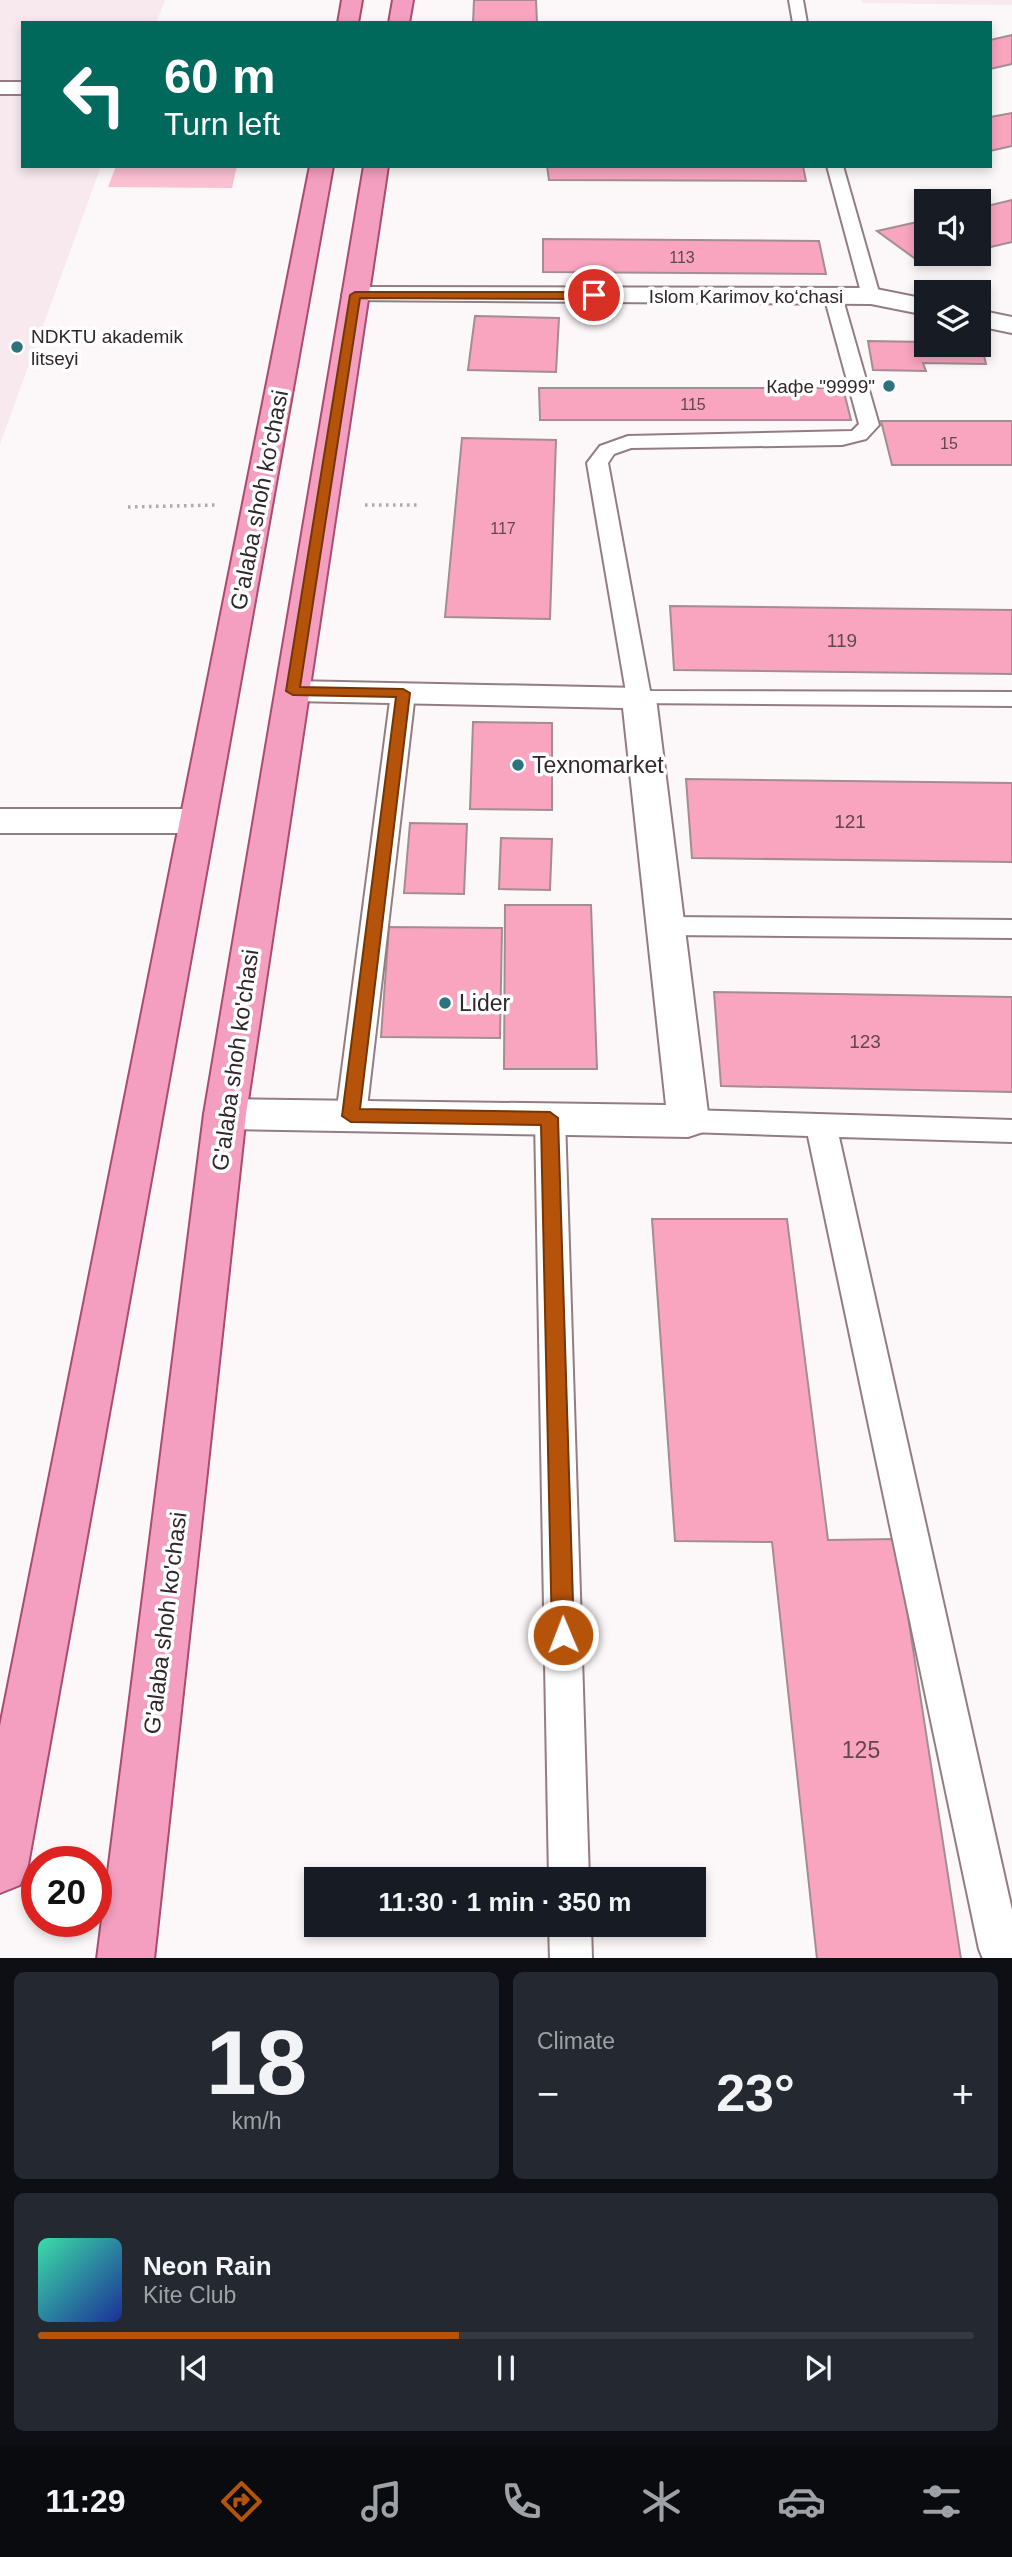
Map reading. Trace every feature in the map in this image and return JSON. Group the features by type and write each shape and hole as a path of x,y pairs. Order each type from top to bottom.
{"main road":[{"path":"348,21 352,0"},
{"path":"399,21 402,0"},
{"name":"G'alaba shoh ko'chasi","path":"0,1865 322,168"},
{"name":"G'alaba shoh ko'chasi","path":"125,1958 225,1114 376,168"}],"street":[{"path":"0,88 21,88"},
{"name":"Islom Karimov ko‘chasi","path":"355,295 871,296 914,305"},
{"path":"991,321 1012,325"},
{"path":"225,1114 688,1121 639,698 293,691"},
{"path":"0,821 197,821"}],"lane":[{"path":"796,0 800,21"},
{"path":"836,168 871,296"},
{"path":"834,296 869,425 859,435 842,439 628,442 607,450 597,463 639,698 1012,699"},
{"path":"351,1116 403,693"},
{"path":"665,926 1012,929"},
{"path":"550,1118 569,1867"},
{"path":"688,1121 1012,1131"},
{"path":"821,1125 1000,1949 1007,1958"},
{"path":"570,1937 571,1958"}],"shaded area":[{"path":"0,0 165,0 157,21 21,21 21,83 0,82"},
{"path":"862,0 1012,0 1012,5 862,3"},
{"path":"0,96 21,96 21,168 100,168 0,444"},
{"path":"115,168 237,168 232,188 108,187"}],"building":[{"path":"474,0 536,0 537,21 473,21"},
{"path":"1012,35 1012,64 992,69 992,40"},
{"path":"1012,113 1012,146 992,151 992,117"},
{"path":"547,168 803,168 806,181 549,180"},
{"path":"1012,200 1012,242 991,247 991,205"},
{"path":"914,223 914,258 877,231"},
{"path":"543,239 819,241 826,274 543,272"},
{"path":"475,316 559,318 556,372 468,370"},
{"path":"868,341 914,342 914,357 984,357 986,364 923,363 926,371 873,370"},
{"path":"539,388 843,388 851,420 540,420"},
{"path":"881,421 1012,421 1012,465 892,465"},
{"path":"462,438 556,440 550,619 445,617"},
{"path":"670,606 1012,610 1012,674 674,670"},
{"path":"473,722 552,723 552,810 470,809"},
{"path":"686,779 1012,783 1012,862 692,858"},
{"path":"410,823 467,824 464,894 404,893"},
{"path":"501,838 552,839 550,890 499,889"},
{"path":"505,905 591,905 597,1069 504,1069"},
{"path":"389,927 502,928 500,1038 381,1037"},
{"path":"714,992 1012,997 1012,1092 721,1086"},
{"path":"652,1219 787,1219 828,1540 896,1539 961,1958 817,1958 772,1542 675,1541"}],"place":[{"name":"NDKTU akademik litseyi","path":"17,347"},
{"name":"Кафе \"9999\"","path":"889,386"},
{"name":"Texnomarket","path":"518,765"},
{"name":"Lider","path":"445,1003"}],"route":[{"path":"563,1635 550,1118 351,1116 403,693 293,691 355,295 594,295"}]}
